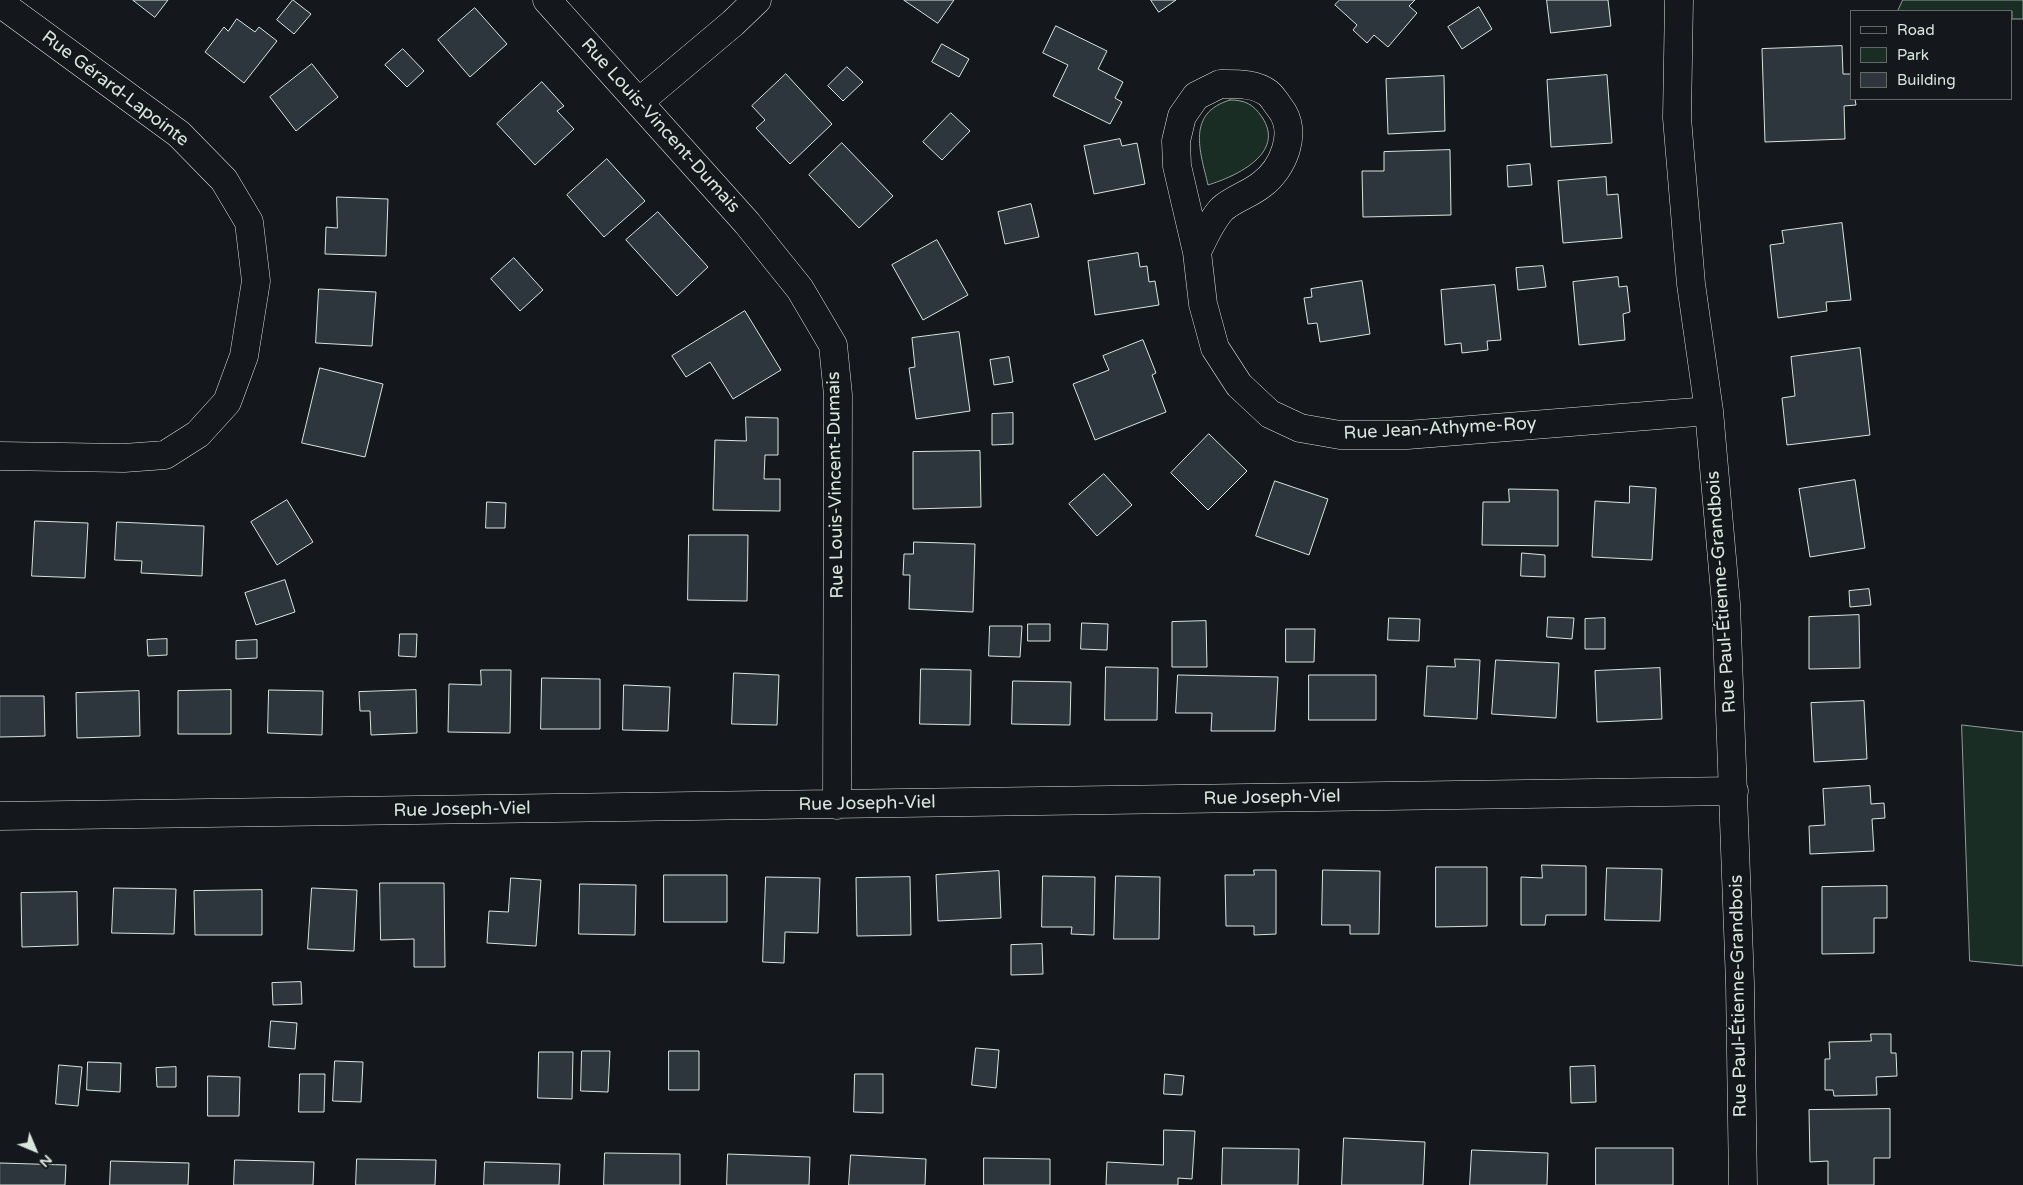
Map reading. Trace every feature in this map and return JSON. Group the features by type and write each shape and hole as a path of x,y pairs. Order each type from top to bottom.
{"street":[{"name":"Rue Louis-Vincent-Dumais","path":"547,0 747,223 800,289 833,345 838,395 838,805"},
{"path":"639,102 733,23 757,0"},
{"name":"Rue Paul-Étienne-Grandbois","path":"1679,0 1677,118 1691,284 1709,411 1726,604 1740,984 1743,1185"},
{"name":"Rue Gérard-Lapointe","path":"0,3 179,134 224,180 249,222 256,281 244,356 227,402 198,434 165,455 124,458 0,456"},
{"name":"Rue Jean-Athyme-Roy","path":"1197,252 1210,227 1223,208 1262,184 1274,173 1284,154 1289,133 1284,113 1267,92 1245,84 1220,84 1196,96 1182,116 1176,142 1177,166 1197,252 1203,304 1215,348 1239,385 1270,414 1300,428 1340,435 1407,435 1709,411"},
{"name":"Rue Joseph-Viel","path":"0,816 1734,791"}],"green space":[{"path":"1903,0 2023,0 2023,19 2013,19 2013,10 1898,10"},
{"path":"1230,100 1248,104 1259,113 1268,130 1268,142 1263,152 1255,161 1244,169 1232,176 1208,185 1200,147 1202,124 1207,114 1216,106"},
{"path":"1962,725 2023,732 2023,966 1970,961"}],"building":[{"path":"133,0 168,0 155,17"},
{"path":"293,0 311,14 294,34 277,20"},
{"path":"904,0 954,0 938,23"},
{"path":"1151,0 1176,0 1159,12"},
{"path":"1340,0 1415,0 1409,6 1417,13 1388,47 1374,35 1367,43 1353,30 1357,25 1335,5"},
{"path":"1547,0 1608,0 1611,26 1551,33"},
{"path":"1479,7 1492,29 1462,49 1448,27"},
{"path":"475,8 507,44 470,77 438,40"},
{"path":"237,19 255,32 259,27 277,41 244,83 205,52 224,27 228,31"},
{"path":"1056,26 1107,51 1098,69 1123,82 1115,98 1122,102 1110,124 1053,96 1068,65 1043,53"},
{"path":"942,44 969,59 959,77 932,62"},
{"path":"1842,46 1843,74 1850,74 1850,100 1855,100 1856,105 1844,106 1845,139 1765,142 1762,49"},
{"path":"403,49 424,71 407,87 385,65"},
{"path":"312,64 338,97 296,131 270,97"},
{"path":"847,67 863,82 843,101 828,86"},
{"path":"786,74 832,124 790,164 756,128 765,120 752,106"},
{"path":"1607,75 1612,143 1551,147 1547,80"},
{"path":"1444,76 1445,131 1388,134 1386,79"},
{"path":"542,82 564,106 557,111 574,129 535,165 497,124"},
{"path":"951,113 970,131 942,160 923,142"},
{"path":"1120,139 1122,146 1137,143 1145,184 1094,194 1084,146"},
{"path":"842,143 893,196 859,228 809,175"},
{"path":"1450,150 1451,215 1363,217 1362,171 1384,171 1384,152"},
{"path":"607,159 645,201 604,237 567,195"},
{"path":"1530,164 1532,185 1508,187 1507,166"},
{"path":"1606,177 1607,195 1618,194 1622,238 1563,243 1558,181"},
{"path":"337,197 388,199 386,256 325,254 326,227 337,228"},
{"path":"1031,204 1039,237 1005,244 998,212"},
{"path":"658,212 708,267 677,296 626,240"},
{"path":"1842,223 1851,300 1826,302 1827,311 1778,318 1770,245 1784,243 1782,231"},
{"path":"937,240 968,295 923,320 892,265"},
{"path":"1138,253 1140,267 1147,266 1149,282 1155,281 1159,305 1095,315 1088,261"},
{"path":"514,258 543,290 520,311 491,279"},
{"path":"1543,266 1546,287 1518,290 1516,268"},
{"path":"1618,277 1619,287 1627,286 1630,312 1623,314 1625,340 1579,345 1573,282"},
{"path":"1362,281 1370,334 1320,342 1317,323 1308,324 1304,298 1312,297 1311,289"},
{"path":"1495,285 1501,340 1487,341 1488,350 1462,353 1461,343 1445,345 1441,290"},
{"path":"319,289 376,292 372,346 316,343"},
{"path":"745,311 781,370 733,399 710,362 686,377 672,356"},
{"path":"959,332 970,411 916,419 909,368 915,367 912,338"},
{"path":"1143,340 1156,373 1152,375 1166,412 1095,440 1073,384 1109,370 1103,356"},
{"path":"1860,348 1870,435 1787,445 1782,398 1795,396 1791,357"},
{"path":"1009,357 1013,382 994,385 990,360"},
{"path":"320,368 383,384 365,457 302,443"},
{"path":"1013,413 1013,444 992,445 992,414"},
{"path":"746,417 778,418 778,455 765,455 764,479 780,479 780,511 713,510 715,440 746,441"},
{"path":"1209,434 1247,471 1208,510 1171,473"},
{"path":"980,451 981,507 913,509 913,452"},
{"path":"1104,474 1132,505 1097,536 1069,504"},
{"path":"1855,480 1865,548 1810,557 1799,489"},
{"path":"1275,481 1328,499 1309,555 1256,536"},
{"path":"1630,486 1656,488 1652,560 1592,557 1595,501 1629,503"},
{"path":"1509,489 1558,490 1558,546 1482,545 1483,502 1509,502"},
{"path":"287,500 313,542 277,565 251,522"},
{"path":"487,502 506,503 505,528 486,528"},
{"path":"35,521 88,523 85,578 32,576"},
{"path":"117,522 204,526 202,576 141,573 142,561 115,560"},
{"path":"689,535 748,535 747,601 688,600"},
{"path":"914,542 975,544 973,612 909,609 910,575 903,575 904,554 913,554"},
{"path":"1522,553 1545,555 1545,577 1521,576"},
{"path":"285,580 295,612 256,625 245,593"},
{"path":"1869,589 1871,605 1850,607 1849,591"},
{"path":"1859,615 1860,668 1809,669 1809,617"},
{"path":"1548,617 1574,618 1572,639 1547,637"},
{"path":"1389,618 1420,619 1419,641 1388,640"},
{"path":"1605,618 1605,649 1585,649 1585,619"},
{"path":"1206,621 1207,667 1172,667 1172,622"},
{"path":"1082,623 1108,624 1107,650 1081,649"},
{"path":"1028,624 1050,624 1050,641 1028,641"},
{"path":"990,626 1022,626 1020,657 989,656"},
{"path":"1286,629 1315,629 1314,662 1286,662"},
{"path":"400,634 417,634 416,657 399,656"},
{"path":"167,639 167,655 148,656 147,640"},
{"path":"257,640 257,658 236,659 236,641"},
{"path":"1455,659 1480,660 1477,719 1424,716 1427,666 1455,667"},
{"path":"1496,660 1559,663 1556,718 1492,714"},
{"path":"1106,667 1158,668 1157,720 1105,720"},
{"path":"1660,668 1662,719 1597,722 1595,671"},
{"path":"921,669 971,670 970,725 920,724"},
{"path":"481,670 511,670 510,733 448,732 449,684 481,685"},
{"path":"734,673 779,675 777,725 732,724"},
{"path":"1178,675 1278,677 1275,731 1211,731 1212,713 1176,713"},
{"path":"1309,675 1376,675 1376,720 1309,720"},
{"path":"542,678 600,679 600,729 541,729"},
{"path":"1013,681 1071,682 1070,725 1012,724"},
{"path":"624,685 670,687 668,731 623,730"},
{"path":"231,690 231,734 178,734 178,691"},
{"path":"269,690 323,691 322,735 268,733"},
{"path":"416,690 417,733 371,735 370,711 360,711 359,692"},
{"path":"139,691 140,736 77,738 76,693"},
{"path":"0,696 44,696 45,736 0,737"},
{"path":"1864,701 1867,759 1814,762 1811,703"},
{"path":"1870,786 1871,804 1884,803 1885,818 1872,819 1874,851 1810,854 1809,826 1825,825 1823,789"},
{"path":"1542,865 1586,866 1586,915 1546,915 1545,925 1521,925 1521,877 1542,878"},
{"path":"1436,867 1487,867 1487,926 1436,927"},
{"path":"1607,868 1662,869 1660,921 1605,920"},
{"path":"1254,870 1276,870 1276,934 1254,935 1254,926 1226,926 1225,875 1254,875"},
{"path":"1323,870 1380,871 1379,934 1350,934 1350,925 1322,925"},
{"path":"999,871 1001,918 938,921 936,875"},
{"path":"664,875 727,875 727,922 664,922"},
{"path":"1043,876 1095,877 1094,935 1071,934 1072,927 1042,927"},
{"path":"1116,876 1160,877 1159,939 1114,939"},
{"path":"766,877 820,878 818,933 785,932 784,963 763,962"},
{"path":"910,877 911,935 857,936 856,878"},
{"path":"511,878 541,880 536,946 487,943 489,911 508,912"},
{"path":"380,883 444,883 445,967 414,967 414,939 381,940"},
{"path":"580,884 636,885 635,935 579,934"},
{"path":"1887,886 1887,918 1874,918 1874,953 1822,954 1822,887"},
{"path":"114,888 176,889 174,934 112,933"},
{"path":"312,888 357,890 354,951 308,949"},
{"path":"262,890 262,935 195,935 194,891"},
{"path":"77,892 78,945 22,947 21,893"},
{"path":"1042,944 1043,974 1011,975 1011,945"},
{"path":"301,982 302,1004 273,1005 272,983"},
{"path":"271,1021 297,1023 295,1049 269,1047"},
{"path":"1871,1034 1891,1034 1891,1053 1896,1053 1897,1076 1876,1077 1877,1095 1834,1096 1833,1090 1825,1090 1825,1059 1830,1059 1829,1042 1871,1041"},
{"path":"976,1048 999,1050 996,1088 972,1085"},
{"path":"582,1051 610,1051 608,1092 581,1091"},
{"path":"669,1051 699,1051 699,1090 669,1090"},
{"path":"539,1052 573,1052 572,1099 538,1098"},
{"path":"335,1061 363,1062 361,1102 333,1101"},
{"path":"88,1062 121,1063 120,1092 87,1090"},
{"path":"59,1065 82,1067 78,1106 56,1104"},
{"path":"1595,1066 1596,1102 1571,1103 1570,1067"},
{"path":"176,1067 176,1087 157,1087 156,1068"},
{"path":"300,1074 325,1074 324,1112 299,1112"},
{"path":"855,1074 883,1074 883,1113 854,1112"},
{"path":"1165,1074 1184,1076 1182,1095 1164,1094"},
{"path":"208,1076 240,1077 239,1116 208,1116"},
{"path":"1890,1109 1890,1158 1874,1158 1874,1185 1828,1185 1828,1161 1810,1162 1809,1110"},
{"path":"1164,1130 1195,1131 1192,1179 1178,1178 1178,1185 1106,1185 1107,1162 1163,1165"},
{"path":"1344,1138 1425,1142 1423,1185 1342,1185"},
{"path":"1223,1148 1299,1149 1298,1185 1222,1185"},
{"path":"1596,1148 1673,1148 1673,1185 1596,1185"},
{"path":"1472,1150 1548,1153 1547,1185 1470,1185"},
{"path":"605,1153 680,1154 680,1185 604,1185"},
{"path":"728,1154 810,1157 809,1185 727,1185"},
{"path":"851,1155 926,1159 925,1185 849,1185"},
{"path":"984,1158 1050,1159 1050,1185 984,1185"},
{"path":"357,1159 436,1160 435,1185 356,1185"},
{"path":"235,1160 314,1162 313,1185 234,1185"},
{"path":"111,1161 189,1163 188,1185 110,1185"},
{"path":"485,1162 560,1164 559,1185 484,1185"},
{"path":"0,1163 66,1165 65,1185 0,1185"}]}
